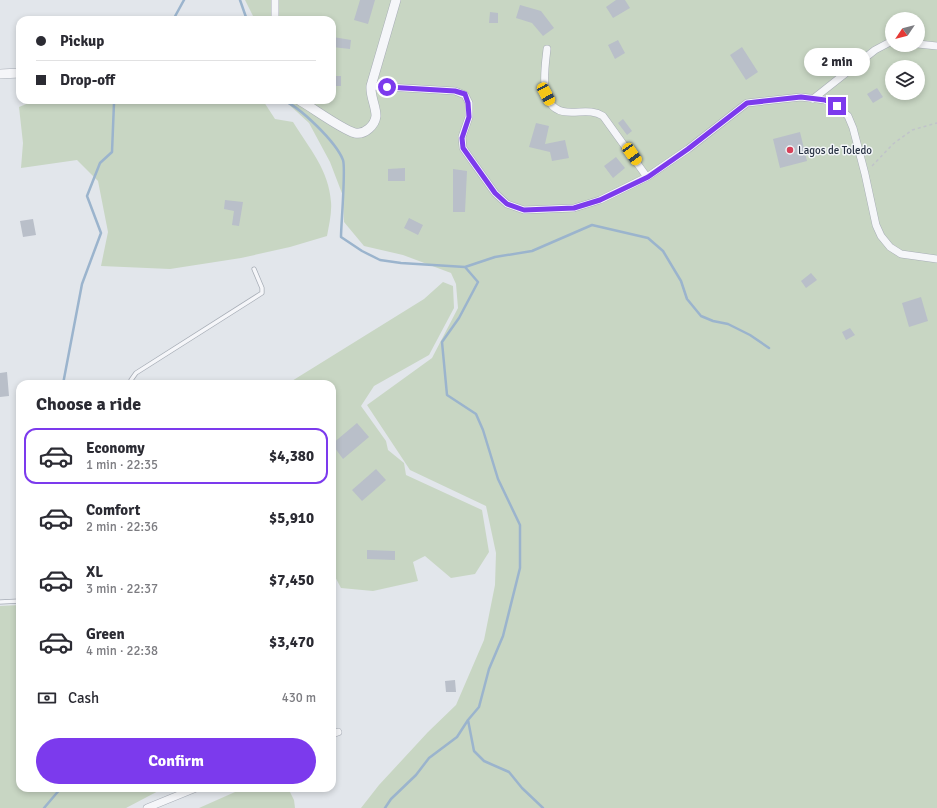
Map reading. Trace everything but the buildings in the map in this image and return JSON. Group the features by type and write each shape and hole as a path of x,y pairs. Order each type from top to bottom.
{"street":[{"path":"275,0 275,16"},
{"path":"305,104 344,129 356,134 368,130 374,123 376,115 370,92 371,86 396,0"},
{"path":"813,99 875,50 885,45"},
{"path":"925,45 937,46"},
{"path":"547,49 543,82 551,102 561,111 597,112 603,116 648,177"},
{"path":"0,74 16,73"},
{"path":"371,86 455,91 465,94 468,103 469,117 462,138 463,148 495,193 507,204 524,210 574,208 600,200 648,177 688,149 747,103 801,97 825,100 837,106 848,116 866,174 876,225 881,236 890,247 901,254 937,259"},
{"path":"147,808 186,792"}],"lane":[{"path":"131,380 136,374 262,293 262,288 254,269"},
{"path":"0,602 16,601"},
{"path":"147,808 155,808"}],"path":[{"path":"866,174 893,144 912,130 937,123"}],"green space":[{"path":"245,0 937,0 937,808 361,808 379,785 428,732 456,705 484,640 495,585 496,553 486,506 410,470 367,405 432,358 458,308 456,284 451,273 403,255 364,246 344,222 343,196 330,162 309,123 288,104 336,104 336,16 253,16"},
{"path":"26,104 265,104 275,119 293,122 312,150 322,169 329,190 331,202 331,215 327,236 290,247 241,258 170,269 101,266 108,232 98,181 77,160 21,168 23,143 19,107"},
{"path":"443,282 453,286 454,308 429,355 374,386 361,406 386,441 388,450 404,463 406,475 482,510 489,552 475,574 451,578 425,556 413,562 418,581 373,591 341,588 336,579 336,380 293,380 424,299"},
{"path":"16,605 16,792 156,792 126,808 0,808 0,606"},
{"path":"235,792 290,792 294,800 295,808 199,808"}],"waterway":[{"path":"175,16 184,0"},
{"path":"240,0 246,16"},
{"path":"64,380 82,284 101,233 87,196 100,163 112,152 114,104"},
{"path":"290,104 299,110 326,135 343,160 344,185 341,237 362,251 380,260 401,263 465,267 495,257 532,251 592,225 648,238 663,251 681,281 687,299 701,316 713,321 728,324 750,335 769,348"},
{"path":"385,808 391,799 416,775 429,758 457,737 479,707 489,669 503,636 520,568 520,525 498,479 483,430 476,414 447,395 442,342 459,318 478,282 465,267"},
{"path":"468,720 474,751 484,761 509,772 522,788 543,808"},
{"path":"44,808 58,792"}],"place":[{"name":"Lagos de Toledo","path":"790,150"}],"route":[{"path":"387,87 455,91 465,94 468,103 469,117 462,138 463,148 495,193 507,204 524,210 574,208 600,200 648,177 688,149 736,110 747,103 761,100 801,97 825,100 837,106"}]}
